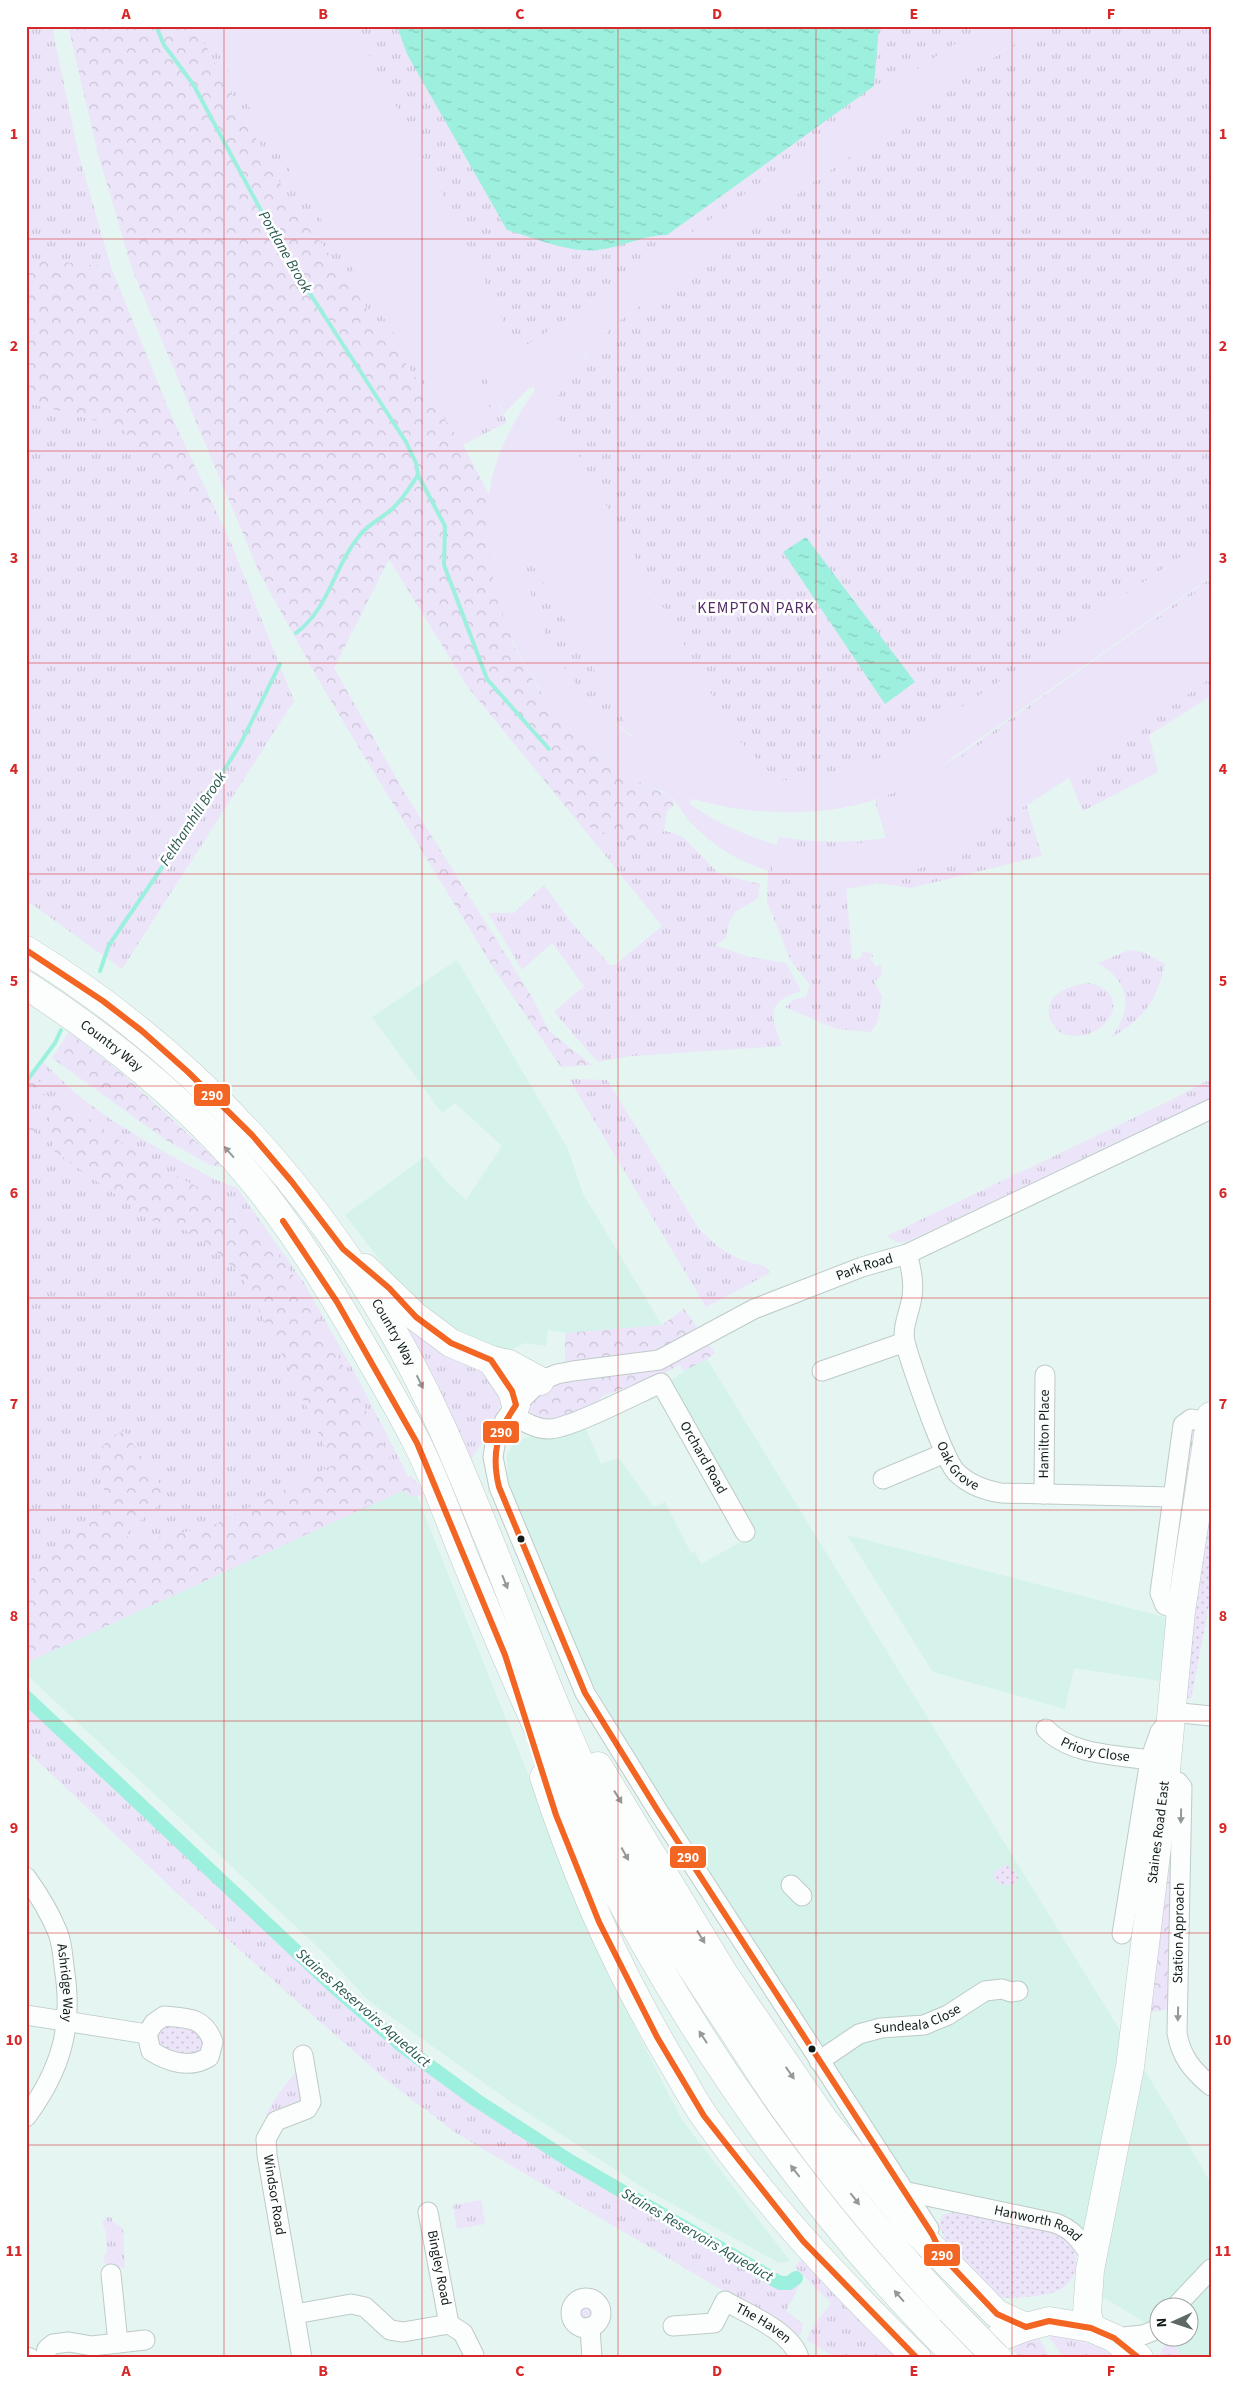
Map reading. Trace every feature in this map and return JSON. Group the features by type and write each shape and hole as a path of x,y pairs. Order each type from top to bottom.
{"highway":[{"name":"Country Way","path":"26,950 104,1001 142,1031 188,1072 252,1134 292,1182 343,1249 400,1342 443,1431 558,1715"},
{"name":"Country Way","path":"26,985 98,1035 160,1086 224,1146 266,1197 337,1302 417,1444 505,1655"},
{"path":"343,1249 389,1288 416,1316 451,1343 491,1360 509,1364 540,1381"},
{"path":"491,1360 512,1391 513,1409"},
{"name":"Staines Road East","path":"1103,2333 1087,2313 1092,2265 1130,2067 1142,1984 1158,1770 1170,1716 1181,1611 1203,1510 1210,1419"},
{"path":"505,1655 589,1840 629,1915 687,2011 767,2136 846,2236 932,2332 958,2358"},
{"path":"505,1655 556,1815 603,1930 657,2037 704,2116 790,2226 863,2305 917,2358"},
{"path":"558,1715 620,1847 667,1929 790,2116 869,2217 950,2310 997,2358"},
{"path":"558,1715 598,1766 724,1974 786,2068 824,2120 914,2229 938,2246 997,2314 1038,2324 1103,2333 1139,2358"},
{"name":"Staines Road East","path":"1038,2324 1068,2305 1092,2265"},
{"path":"976,2358 1000,2337 1038,2324"}],"street":[{"name":"Park Road","path":"513,1409 540,1381 573,1371 659,1360 682,1350 754,1309 862,1267 907,1254 1211,1110"},
{"name":"Oak Grove","path":"907,1254 913,1280 912,1300 904,1327 905,1342 945,1453 956,1472 983,1490 1001,1493 1172,1497"},
{"path":"819,1373 905,1342"},
{"name":"Hamilton Place","path":"1044,1494 1045,1375"},
{"name":"Orchard Road","path":"513,1409 527,1424 552,1429 582,1418 661,1382 745,1532"},
{"path":"513,1409 496,1439 493,1457 496,1478 584,1693 938,2246"},
{"name":"Staines Road East","path":"1181,1611 1165,1605 1160,1593 1172,1497 1183,1425 1191,1419 1210,1419"},
{"path":"881,1481 945,1453"},
{"path":"1170,1716 1211,1716"},
{"name":"Priory Close","path":"1046,1729 1056,1740 1158,1770"},
{"name":"Staines Road East","path":"1122,1934 1158,1770"},
{"name":"Station Approach","path":"1158,1770 1178,1782 1182,1788 1177,2033 1184,2059 1211,2086"},
{"name":"Ashridge Way","path":"26,1877 45,1904 59,1935 67,1984 67,2022 62,2052 48,2085 26,2117"},
{"name":"Sundeala Close","path":"819,2060 859,2034 881,2028 924,2025 948,2015 985,1991 1002,1989 1011,1992 1018,1991"},
{"path":"26,2015 147,2034"},
{"name":"Windsor Road","path":"302,2358 266,2155 266,2139 276,2121 307,2109 311,2102 303,2055"},
{"name":"Hanworth Road","path":"903,2191 1067,2227 1078,2237 1092,2265"},
{"name":"Hanworth Road","path":"938,2246 929,2222 930,2211 937,2203 969,2206"},
{"name":"Bingley Road","path":"428,2212 449,2324"},
{"path":"1185,2296 1211,2269"},
{"path":"111,2274 118,2343"},
{"name":"The Haven","path":"673,2326 714,2323 725,2301 789,2339 797,2350 799,2358"},
{"name":"Bingley Road","path":"295,2314 351,2304 365,2307 390,2330 403,2332 449,2324 463,2333 474,2355"},
{"path":"590,2327 592,2358"},
{"path":"1103,2333 1143,2335 1150,2332"},
{"path":"44,2358 47,2350 53,2344 69,2342 92,2346 145,2340"},
{"path":"26,2357 30,2358"}],"shaded area":[{"path":"457,960 568,1149 583,1194 662,1325 572,1334 548,1330 546,1346 525,1343 505,1353 457,1332 424,1306 393,1277 345,1215 426,1156 446,1181 466,1200 502,1146 455,1103 442,1113 372,1017"},
{"path":"707,1359 1172,2115 1211,2184 1211,2358 1183,2358 1175,2346 1200,2346 1200,2296 1150,2296 1150,2326 1096,2293 1078,2237 913,2193 664,1808 574,1651 511,1491 507,1473 507,1456 512,1445 523,1439 581,1418 601,1464 619,1458 654,1507 665,1502 691,1553 695,1552 701,1564 748,1538 667,1384 684,1371"},
{"path":"413,1486 609,1977 682,2120 790,2261 779,2263 647,2190 508,2100 369,2001 324,1953 26,1674 26,1663"},
{"path":"847,1535 1168,1618 1159,1681 1074,1668 1065,1709 933,1672"}],"green space":[{"path":"26,26 52,26 78,152 111,267 26,258"},
{"path":"68,26 195,26 284,190 463,445 489,495 488,542 514,646 536,685 565,724 603,758 643,784 670,796 675,804 667,811 664,831 634,841 623,840 579,823 467,686 389,559 334,668 403,790 532,997 549,1031 592,1065 561,1067 496,972 323,688 259,572 132,269 98,154"},
{"path":"195,26 984,26 896,84 621,283 484,373 507,422 463,445 284,190"},
{"path":"203,26 354,26 452,212 516,348 471,373 498,422 458,440 440,406 246,102"},
{"path":"984,26 1043,26 936,95 616,323 586,354 551,406 735,736 778,781 795,780 843,771 873,761 904,747 1211,536 1211,577 942,765 906,787 856,805 829,810 801,812 746,810 693,799 690,801 691,805 721,823 777,845 770,871 728,853 700,832 670,796 632,777 594,750 564,723 532,677 506,623 497,594 490,564 488,504 496,463 522,409 535,390 534,387 529,388 504,413 483,373 551,330 651,262 865,106","holes":["524,550 634,738 607,717 574,682 549,642 531,597 526,574"]},
{"path":"1043,26 1211,26 1211,536 904,747 879,758 830,774 806,779 781,781 730,778 703,773 676,762 634,737 587,698 562,667 542,631 522,558 521,534 535,442 547,413 563,385 616,323 936,95"},
{"path":"26,258 111,267 171,415 231,543 120,427 26,402"},
{"path":"26,402 120,427 231,543 294,701 122,969 26,900"},
{"path":"1211,578 1211,696 1149,735 1158,772 1083,811 1068,775 1026,804 1042,856 911,888 870,882 846,886 852,958 856,960 863,955 862,952 872,953 873,956 870,958 876,967 880,964 882,968 881,977 874,981 882,996 878,1021 871,1032 836,1029 785,1007 795,999 806,997 810,985 791,961 767,902 768,870 770,871 779,837 832,842 886,838 875,801 955,758"},
{"path":"1211,582 1211,678 1074,774 961,847 938,860 890,880 865,886 830,889 805,885 772,875 779,846 828,849 887,838 877,804 906,792 948,767"},
{"path":"579,823 634,841 664,831 674,833 684,838 719,874 760,884 758,898 735,912 729,923 725,939 715,945 749,957 786,963 801,991 789,996 776,1006 774,1012 775,1027 782,1046 631,1056 598,1062 554,1012 584,986 552,943 522,970 488,913 514,913 544,885 571,922 610,965 615,965 662,926"},
{"path":"1129,950 1143,952 1165,964 1157,990 1147,1008 1133,1022 1111,1038 1123,1016 1125,996 1117,979 1109,970 1098,963"},
{"path":"1090,983 1104,989 1112,998 1113,1008 1110,1017 1102,1026 1091,1033 1078,1036 1060,1032 1052,1023 1049,1012 1053,998 1066,989"},
{"path":"69,1032 119,1071 224,1167 210,1165 166,1140 52,1058"},
{"path":"42,1061 76,1094 113,1121 214,1179 237,1188 304,1283 356,1375 413,1486 26,1663 26,1082"},
{"path":"26,1069 43,1085 46,1095 33,1094 26,1098"},
{"path":"569,1079 607,1080 699,1229 729,1254 745,1261 765,1266 770,1273 706,1307"},
{"path":"1211,1079 1211,1098 1184,1113 906,1242 896,1242 887,1236 1165,1103"},
{"path":"56,1094 144,1159 236,1207 257,1228 292,1273 321,1323 401,1479 411,1476 419,1485 422,1495 411,1497 402,1490 26,1663 26,1589 43,1557 93,1518 105,1497 99,1451 110,1437 124,1431 166,1493 158,1505 126,1535 133,1542 210,1527 333,1465 285,1360 240,1274 207,1243 170,1221 156,1223 54,1151 47,1103"},
{"path":"26,1114 34,1126 41,1149 26,1150"},
{"path":"684,1309 715,1353 707,1359 684,1371 680,1365 658,1376 603,1396 581,1418 552,1429 538,1416 532,1415 528,1409 539,1394 565,1380 565,1333 662,1325"},
{"path":"401,1313 488,1368 503,1399 492,1427 469,1462"},
{"path":"1200,1427 1174,1594 1167,1592 1188,1429"},
{"path":"1211,1514 1211,1595 1191,1699 1184,1696 1202,1516"},
{"path":"26,1697 332,1985 401,2045 476,2100 570,2161 780,2283 789,2283 796,2278 801,2282 786,2311 803,2324 800,2336 456,2133 384,2078 180,1896 26,1750"},
{"path":"1169,1790 1179,1791 1173,2009 1150,2012"},
{"path":"1004,1865 1009,1866 1018,1877 1018,1881 1009,1885 998,1884 993,1876 995,1871"},
{"path":"175,2024 192,2026 204,2038 202,2052 189,2057 183,2057 168,2052 157,2044 158,2030"},
{"path":"299,2068 305,2103 267,2117 266,2114 277,2096"},
{"path":"481,2200 485,2224 457,2229 453,2205"},
{"path":"954,2212 1052,2231 1061,2235 1068,2240 1075,2252 1075,2271 1070,2281 1062,2288 1039,2296 1001,2298 946,2240 939,2226 942,2215"},
{"path":"107,2217 111,2217 113,2222 123,2228 125,2268 105,2264 104,2256 107,2252 106,2231 102,2223"},
{"path":"802,2258 902,2358 836,2358 807,2340 810,2331 831,2303 795,2267"},
{"path":"587,2302 592,2305 592,2318 589,2320 582,2318 582,2305"},
{"path":"1047,2334 1084,2342 1100,2348 1117,2358 1064,2358"},
{"path":"1038,2336 1050,2358 1021,2358 1013,2350 1023,2340"},
{"path":"1164,2346 1175,2346 1183,2358 1161,2358 1160,2354"}],"water":[{"path":"397,26 879,26 874,86 667,235 649,237 598,250 587,250 563,247 507,230 407,54"},
{"path":"806,537 915,682 885,704 783,552"}],"waterway":[{"name":"Portlane Brook","path":"156,26 164,45 193,84 285,255 406,442 416,463 418,475 445,526 444,565 487,679 549,749"},
{"name":"Felthamhill Brook","path":"296,633 307,623 324,600 351,547 360,535 395,506 418,475"},
{"name":"Felthamhill Brook","path":"100,971 109,945 182,838 241,743 280,664"},
{"name":"Portlane Brook","path":"26,1082 55,1043 61,1030"},
{"name":"Staines Reservoirs Aqueduct","path":"26,1697 332,1985 401,2045 476,2100 570,2161 780,2283 789,2283 796,2278"}],"transit line":[{"name":"290","path":"26,950 103,1001 142,1031 188,1072 252,1135 292,1182 343,1249 389,1288 416,1317 451,1343 491,1360 512,1391 516,1405 504,1425 497,1444 496,1464 499,1487 585,1693 658,1811 932,2234 943,2257 997,2314 1026,2327 1049,2321 1091,2328 1114,2338 1139,2358"},
{"name":"290","path":"283,1221 337,1302 417,1443 505,1655 556,1815 599,1922 657,2037 704,2116 803,2241 917,2358"}],"district":[{"name":"KEMPTON PARK","path":"756,608"}]}
